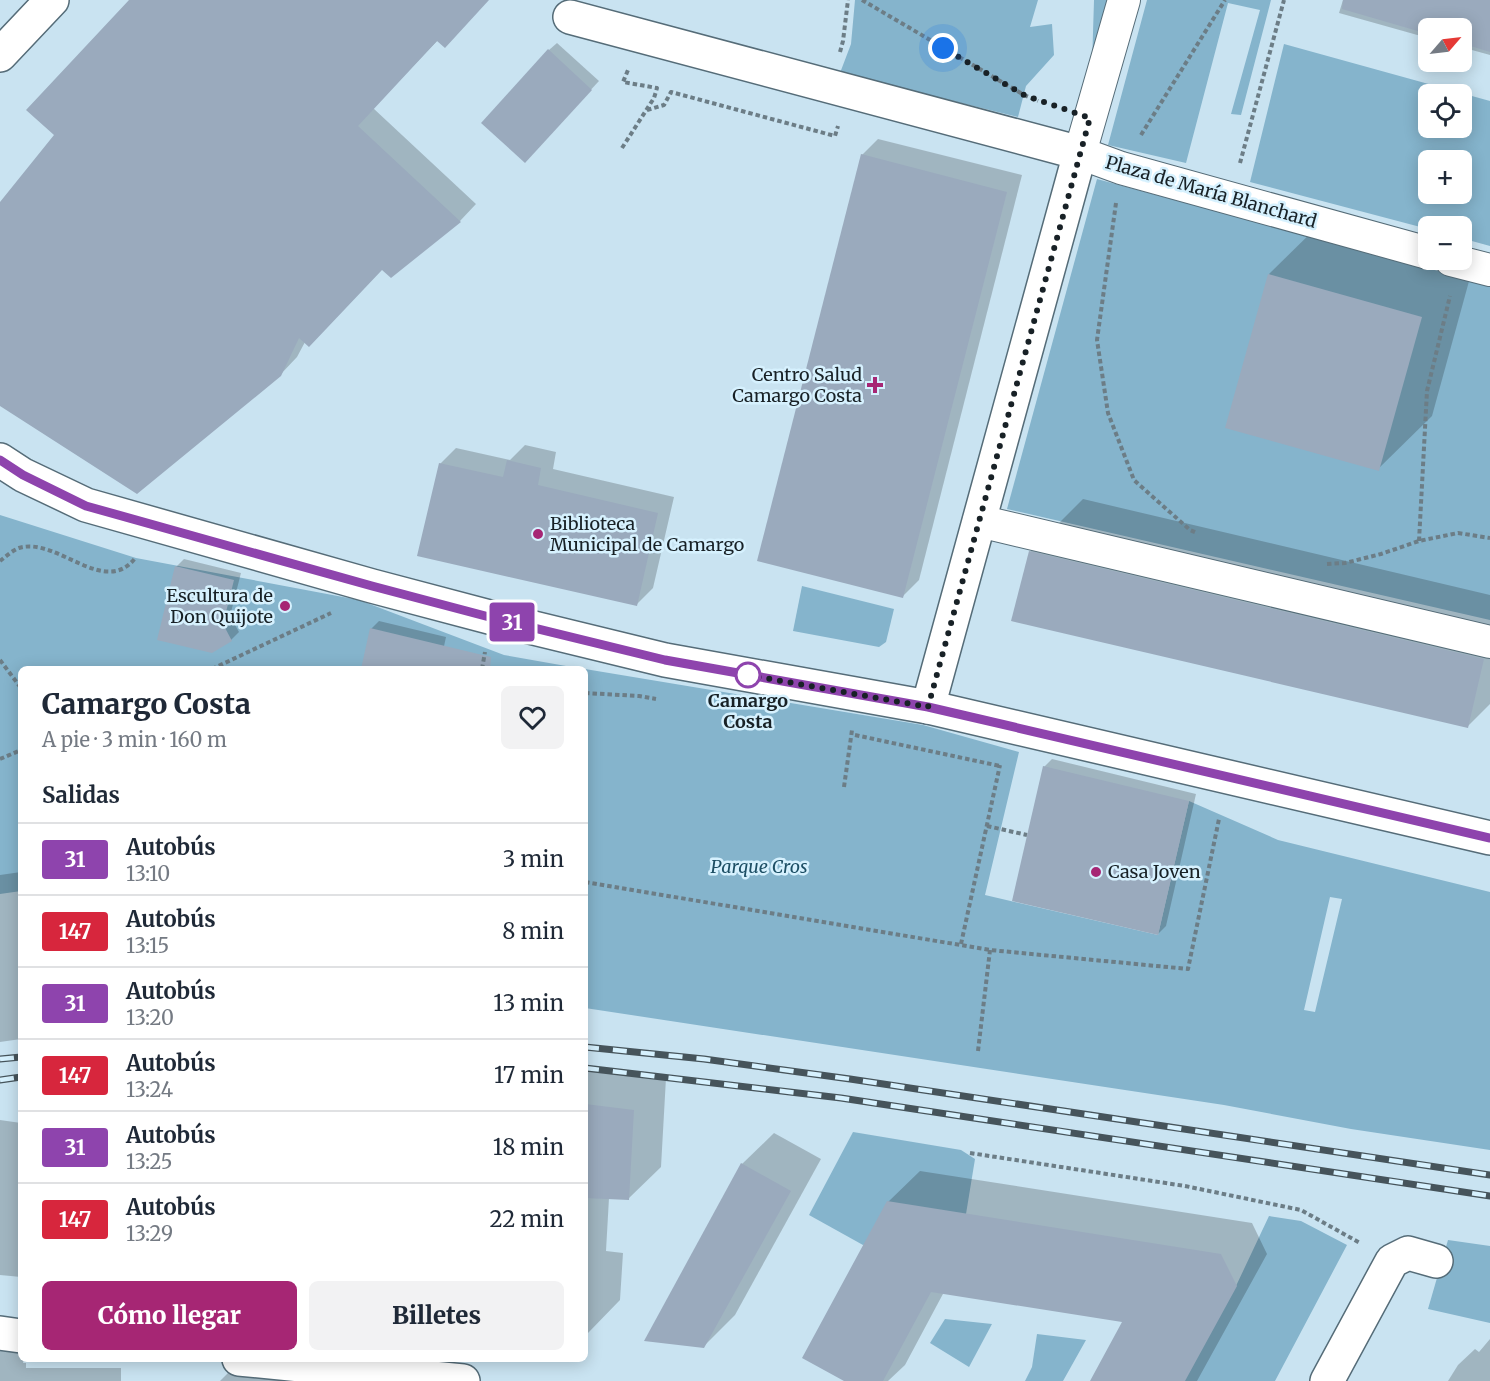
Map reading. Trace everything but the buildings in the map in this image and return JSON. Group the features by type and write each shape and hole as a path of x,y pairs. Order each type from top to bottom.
{"street":[{"path":"0,55 52,0"},
{"path":"928,707 1124,0"},
{"path":"570,17 1080,153"},
{"name":"Plaza de María Blanchard","path":"1080,153 1121,168 1418,250"},
{"path":"1472,265 1490,270"},
{"path":"0,460 23,475 86,506 372,586 665,660 928,707 1490,838"},
{"path":"979,520 1490,642"},
{"path":"1327,1381 1392,1261 1408,1253 1436,1261"},
{"path":"0,1333 18,1336"},
{"path":"269,1362 446,1380"}],"path":[{"path":"647,110 664,105 671,92 835,136 848,0"},
{"path":"862,0 1024,95 1090,118"},
{"path":"1200,534 1190,530 1134,480 1108,413 1097,340 1121,168 1225,0"},
{"path":"1231,198 1284,0"},
{"path":"622,148 654,98 657,87 623,82 629,67"},
{"path":"1419,541 1427,391 1453,270"},
{"path":"1321,565 1345,563 1419,541 1458,533 1490,538"},
{"path":"0,561 18,548 36,546 104,572 117,572 128,567 139,552"},
{"path":"218,666 339,609"},
{"path":"483,666 486,649"},
{"path":"0,660 18,684"},
{"path":"588,693 639,696 663,700"},
{"path":"844,787 852,724"},
{"path":"961,944 1008,726"},
{"path":"851,734 1000,766"},
{"path":"0,759 18,751"},
{"path":"588,882 990,950 1188,969 1219,819"},
{"path":"987,826 1027,835"},
{"path":"978,1051 990,950"},
{"path":"970,1152 1185,1186 1301,1210 1363,1245"}],"green space":[{"path":"855,0 1038,0 1030,27 1052,24 1054,55 1026,86 1018,117 840,73 851,44"},
{"path":"1094,0 1109,0 1092,65"},
{"path":"1147,0 1271,0 1241,115 1231,114 1260,10 1228,3 1186,163 1108,145"},
{"path":"1284,44 1429,84 1418,84 1418,138 1472,138 1472,96 1490,101 1490,246 1472,241 1472,216 1418,216 1418,226 1250,182"},
{"path":"1097,179 1418,266 1418,270 1434,270 1490,285 1490,620 1007,509"},
{"path":"0,515 136,558 359,600 504,655 566,666 18,666 18,891 0,894"},
{"path":"802,586 894,609 886,642 879,647 793,631"},
{"name":"Parque Cros","path":"588,669 923,725 1019,752 985,895 1158,935 1189,801 1278,840 1490,892 1490,1150 1351,1129 1224,1105 588,1008","holes":["1330,897 1342,899 1315,1012 1304,1010"]},
{"path":"853,1132 961,1150 975,1159 966,1214 863,1245 809,1215"},
{"path":"1269,1216 1301,1221 1347,1245 1275,1381 1184,1381 1236,1286"},
{"path":"1448,1240 1490,1246 1490,1323 1428,1309"},
{"path":"945,1319 992,1324 969,1367 930,1343"},
{"path":"1037,1334 1086,1340 1063,1381 1025,1381 1032,1367"}],"railway":[{"path":"588,1047 704,1059 850,1079 1490,1175"},
{"path":"0,1059 18,1057"},
{"path":"588,1068 841,1098 1490,1196"},
{"path":"0,1080 18,1077"}],"bus line":[{"name":"31","path":"0,460 23,475 86,506 493,618 665,660 928,707 1490,838"}],"place":[{"name":"Centro Salud Camargo Costa","path":"875,385"},
{"name":"Biblioteca Municipal de Camargo","path":"538,534"},
{"name":"Escultura de Don Quijote","path":"285,606"},
{"name":"Camargo Costa","path":"748,675"},
{"name":"Casa Joven","path":"1096,872"}],"route":[{"path":"748,675 928,707 1090,118 1024,95 943,48"}]}
